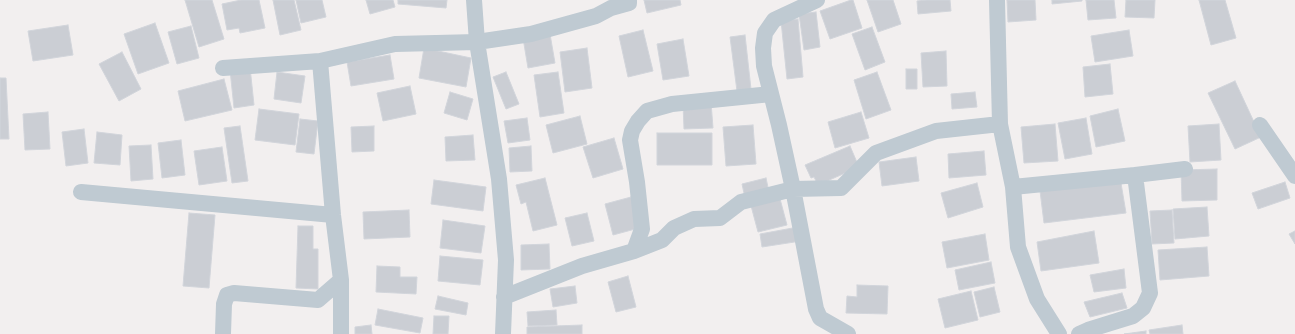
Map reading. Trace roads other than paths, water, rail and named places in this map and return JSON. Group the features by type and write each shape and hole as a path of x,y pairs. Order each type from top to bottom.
{"street":[{"path":"474,0 477,42 499,179 506,260 503,334"},
{"path":"223,68 320,61 395,44 477,42 531,34 596,16 610,8 629,3 629,0"},
{"path":"817,0 774,20 765,33 763,48 764,66 793,189 816,309 820,318 823,334"},
{"path":"997,0 1000,124 1013,187 1018,247 1036,299 1059,334"},
{"path":"320,61 333,215 341,280 341,334"},
{"path":"634,251 642,229 637,182 630,140 632,131 638,120 647,111 672,104 771,94"},
{"path":"504,298 582,266 634,251 662,240 674,228 694,219 720,218 741,202 793,189 841,188 876,153 936,131 1000,124"},
{"path":"1260,125 1295,176"},
{"path":"1013,187 1185,169"},
{"path":"1079,334 1133,316 1143,308 1150,293 1135,175"},
{"path":"81,192 333,215"},
{"path":"223,334 224,304 227,295 234,293 318,300 341,280"},
{"path":"820,318 848,334"}]}
